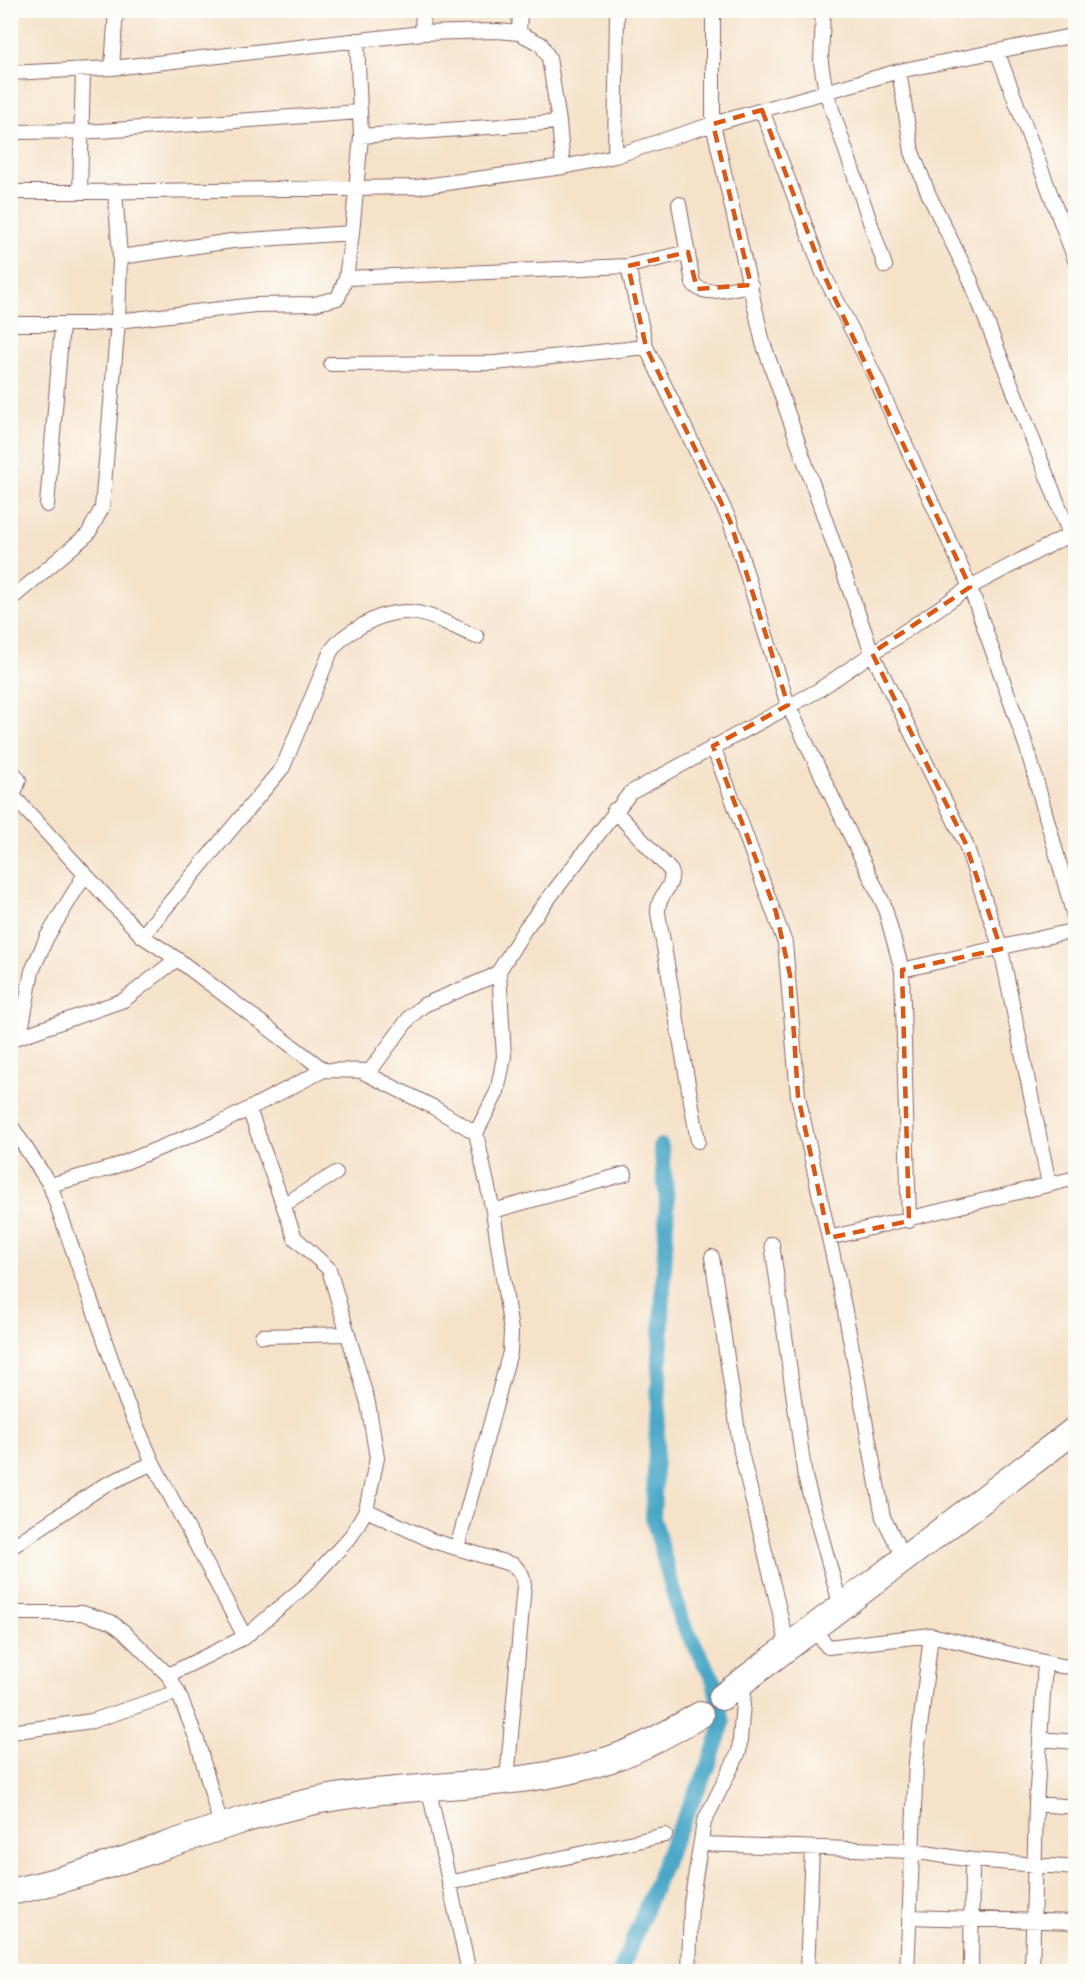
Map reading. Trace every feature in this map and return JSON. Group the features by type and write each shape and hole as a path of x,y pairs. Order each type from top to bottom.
{"highway":[{"path":"722,1697 1076,1429"},
{"path":"10,1892 98,1868 221,1826 346,1794 507,1780 608,1760 653,1743 700,1715"}],"street":[{"path":"112,68 116,10"},
{"path":"422,33 423,10"},
{"path":"519,33 520,10"},
{"path":"615,156 617,10"},
{"path":"713,10 713,124 764,343 872,653 965,842 1001,949 1050,1184"},
{"path":"823,10 821,63 826,92 885,266"},
{"path":"10,73 112,68 422,33 519,33 541,44 549,58 559,122 562,167"},
{"path":"10,192 417,187 562,167 615,156 713,124 899,71 1076,34"},
{"path":"10,324 62,325 118,321 255,305 328,303 338,298 346,278 361,136 357,40"},
{"path":"997,51 1076,262"},
{"path":"80,192 83,70"},
{"path":"899,71 912,152 929,195 970,279 1073,532 1076,550"},
{"path":"762,110 823,273 870,366 970,587 1027,748 1076,923"},
{"path":"10,132 101,131 359,112"},
{"path":"361,136 559,122"},
{"path":"10,600 60,561 88,534 102,508 118,321 120,257 115,191"},
{"path":"679,204 693,283 697,289 704,292 751,285"},
{"path":"120,257 232,241 352,233"},
{"path":"346,278 628,266 688,252"},
{"path":"628,266 646,347 730,521 788,705 884,905 902,970 909,1221"},
{"path":"47,505 62,325"},
{"path":"331,364 495,363 646,347"},
{"path":"363,1072 377,1065 410,1017 424,1005 491,977 500,971 525,929 614,810 630,793 817,691 970,587 1073,532"},
{"path":"142,936 283,767 331,651 341,638 379,616 397,610 421,612 477,637"},
{"path":"713,746 785,942 798,1096 829,1238 883,1517 904,1558"},
{"path":"10,768 19,780 12,797 142,936 177,958 324,1070"},
{"path":"614,810 671,871 670,885 659,899 658,913 698,1141"},
{"path":"15,1038 32,971 47,937 84,876"},
{"path":"902,970 1076,930"},
{"path":"15,1038 124,1000 177,958"},
{"path":"457,1548 510,1352 509,1304 493,1211 476,1133 497,1092 504,1057 500,971"},
{"path":"50,1185 111,1168 249,1109 324,1070 363,1072 433,1107 476,1133"},
{"path":"168,1675 245,1637 306,1585 351,1536 366,1510 377,1458 368,1403 346,1334 329,1269 322,1260 301,1245 283,1205 249,1109"},
{"path":"10,1124 50,1185 126,1401 153,1463 245,1637"},
{"path":"283,1205 336,1173"},
{"path":"493,1211 625,1174"},
{"path":"829,1238 909,1221 971,1202 1076,1178"},
{"path":"772,1244 805,1477 841,1606"},
{"path":"712,1257 741,1452 789,1647"},
{"path":"262,1336 346,1334"},
{"path":"10,1548 103,1486 153,1463"},
{"path":"366,1510 434,1541 514,1565 522,1575 524,1585 507,1780"},
{"path":"10,1613 82,1614 111,1622 168,1675 178,1692 197,1740 221,1826"},
{"path":"812,1628 828,1647 931,1635 1044,1662 1076,1667"},
{"path":"907,1971 916,1762 931,1635"},
{"path":"1032,1971 1035,1804 1041,1739 1044,1662"},
{"path":"689,1971 691,1903 704,1822 738,1752 745,1679"},
{"path":"10,1732 92,1721 178,1692"},
{"path":"1041,1739 1076,1742"},
{"path":"428,1786 469,1971"},
{"path":"1035,1804 1076,1807"},
{"path":"449,1883 665,1835"},
{"path":"701,1844 912,1851 972,1860 1076,1868"},
{"path":"807,1971 812,1848"},
{"path":"971,1971 972,1860"},
{"path":"909,1917 1076,1922"}],"highlighted area":[{"path":"762,110 823,273 970,587 872,653 965,842 1001,949 902,970 909,1221 829,1238 798,1096 790,975 776,912 713,746 788,705 730,521 646,347 628,266 688,252 697,289 751,285 713,124"}],"waterway":[{"path":"620,1972 672,1844 707,1770 723,1723 714,1681 681,1620 653,1518 667,1201 661,1146"}]}
